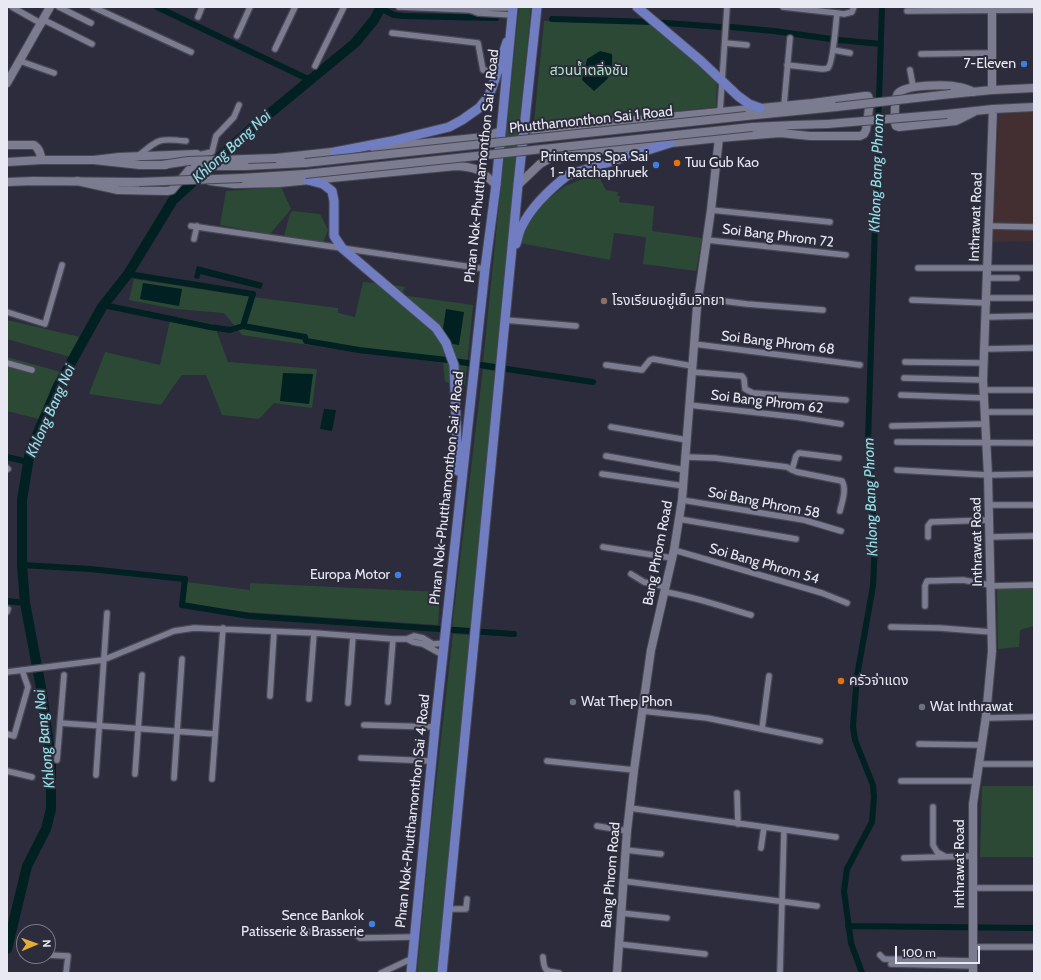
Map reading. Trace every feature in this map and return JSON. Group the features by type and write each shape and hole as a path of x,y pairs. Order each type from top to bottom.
{"main road":[{"path":"7,84 43,22 50,7"},
{"path":"442,973 504,320 537,7"},
{"path":"638,8 748,104 760,108"},
{"path":"992,9 992,90"},
{"name":"Phran Nok-Phutthamonthon Sai 4 Road","path":"411,973 435,727 485,269 496,185 513,10"},
{"path":"335,152 392,141 449,127 479,108 488,98 512,26"},
{"path":"974,92 954,86 913,86 899,92 896,96 896,126 899,128 951,122 962,119 974,112"},
{"name":"Phutthamonthon Sai 1 Road","path":"7,162 94,160 140,165 245,166 304,164 951,94 1034,88"},
{"path":"525,124 528,128 533,130 594,125 865,96 868,96 870,101 866,130 864,134 860,136 810,136 780,133"},
{"path":"774,106 800,110"},
{"name":"Phutthamonthon Sai 1 Road","path":"7,182 139,182 306,177 752,127 824,125 993,109 1034,107"},
{"name":"Inthrawat Road","path":"973,967 974,804 986,718 992,651 988,474 983,380 993,109"},
{"path":"592,152 587,150 582,142 583,134 594,125"},
{"path":"518,185 540,164 556,155 780,133 824,125"},
{"path":"162,165 188,161 276,158 485,137 501,130"},
{"name":"Bang Phrom Road","path":"617,973 627,831 634,770 652,650 673,554 684,486 694,344 719,138"},
{"path":"430,169 437,164 440,159 438,146 433,142"},
{"path":"511,257 522,226 530,213 556,184 568,175 670,143"},
{"path":"7,145 34,145 38,148 42,160"},
{"path":"77,181 118,190 167,191 172,190 199,159 198,155 137,156 94,160"},
{"path":"201,180 234,184 279,183 306,177 456,166 481,170 496,185"},
{"path":"306,177 323,184 332,191 334,201 334,236 342,248 436,328 446,343 453,361 460,503"}],"street":[{"path":"12,7 92,44"},
{"path":"59,7 91,23"},
{"path":"93,7 191,52"},
{"path":"198,17 202,7"},
{"path":"237,36 250,7"},
{"path":"275,49 295,7"},
{"path":"314,66 344,7"},
{"path":"399,7 470,10 478,13 513,10"},
{"path":"720,112 728,7"},
{"path":"783,7 837,13 850,13 854,7"},
{"path":"907,11 992,9 1034,10"},
{"path":"787,65 827,69 830,66 837,13"},
{"path":"392,33 478,43 481,67 483,70 507,72"},
{"path":"784,105 790,38"},
{"path":"725,43 747,45"},
{"path":"833,50 850,53"},
{"path":"921,54 992,53"},
{"path":"20,60 54,73"},
{"path":"910,70 913,86"},
{"path":"198,155 212,152 216,136 234,117 239,105"},
{"path":"137,156 154,143 164,139 186,141"},
{"path":"711,210 830,222"},
{"path":"194,238 194,226 485,269"},
{"path":"988,226 1034,227"},
{"name":"Soi Bang Phrom 72","path":"707,240 846,256"},
{"path":"7,312 45,324 62,265"},
{"path":"918,268 1034,268"},
{"path":"987,278 1017,278"},
{"path":"699,298 747,304 823,310"},
{"path":"912,300 987,300 1034,298"},
{"path":"986,317 1034,316"},
{"path":"504,320 576,326"},
{"name":"Soi Bang Phrom 68","path":"694,344 860,366"},
{"path":"985,349 1034,348"},
{"path":"606,366 642,370 650,360 653,359 692,371 737,380"},
{"path":"905,362 984,362"},
{"path":"7,363 32,370"},
{"path":"692,371 742,376 744,379 745,389 753,393 846,400"},
{"path":"904,378 983,380"},
{"path":"901,395 984,394 1034,390"},
{"name":"Soi Bang Phrom 62","path":"689,405 796,417 841,424"},
{"path":"985,412 1034,412"},
{"path":"892,426 985,424"},
{"path":"611,428 688,440"},
{"path":"897,442 1034,442"},
{"path":"792,470 796,456 799,453 838,458"},
{"path":"606,456 685,470"},
{"path":"686,457 715,458 787,467 797,472 842,481 844,484 844,489 840,511"},
{"path":"897,470 988,474 1034,474"},
{"path":"602,474 684,486"},
{"name":"Soi Bang Phrom 58","path":"682,500 804,520 841,531"},
{"path":"989,505 1034,505"},
{"path":"679,520 796,539"},
{"path":"928,537 928,526 932,522 989,520"},
{"path":"989,537 1034,536"},
{"name":"Soi Bang Phrom 54","path":"602,547 673,554 822,593 847,603"},
{"path":"632,574 644,582 722,607 751,614"},
{"path":"925,606 925,586 927,581 963,580 990,586 1034,585"},
{"path":"96,774 107,613"},
{"path":"891,627 940,628 991,632"},
{"path":"7,672 103,660 174,631 194,628 223,628 314,633 393,640 407,639 414,636 423,638 433,644 444,643"},
{"path":"212,779 223,628"},
{"path":"270,696 274,632"},
{"path":"309,699 314,633"},
{"path":"348,703 353,636"},
{"path":"407,639 423,644 443,654"},
{"path":"388,702 393,640"},
{"path":"174,778 182,659"},
{"path":"7,734 14,736 28,687 22,670"},
{"path":"57,760 64,675"},
{"path":"135,774 142,675"},
{"path":"762,729 769,676"},
{"path":"642,711 707,718 820,741"},
{"path":"986,718 1034,717"},
{"path":"60,723 215,734"},
{"path":"364,725 435,727"},
{"path":"919,744 982,744"},
{"path":"362,758 432,761"},
{"path":"547,761 634,770"},
{"path":"979,764 1034,764"},
{"path":"7,771 32,777"},
{"path":"901,781 976,781"},
{"path":"737,793 738,824"},
{"path":"933,807 934,845 937,852 944,856"},
{"path":"630,808 836,837"},
{"path":"597,826 627,831"},
{"path":"761,848 764,827"},
{"path":"780,973 784,830"},
{"path":"626,850 661,854"},
{"path":"904,858 974,856"},
{"path":"623,881 817,906"},
{"path":"974,888 1034,888"},
{"path":"448,909 466,909 467,900"},
{"path":"621,913 667,918"},
{"path":"304,932 353,932 360,938 415,937"},
{"path":"618,944 705,954"},
{"path":"973,947 1034,947"},
{"path":"56,955 68,956 66,973"},
{"path":"880,955 884,959 973,967"},
{"path":"543,956 543,966 545,970 548,972 559,973"},
{"path":"382,973 413,958"},
{"path":"892,964 973,967"}],"shaded area":[{"path":"600,51 612,54 612,68 607,79 594,91 582,80 587,59"},
{"path":"1034,110 1034,241 992,242 999,112"},
{"path":"197,266 263,283 261,289 200,274 199,279 194,278"},
{"path":"143,283 182,289 179,306 140,299"},
{"path":"446,309 464,312 459,345 441,342"},
{"path":"283,373 313,374 309,404 280,401"},
{"path":"324,409 336,410 332,431 320,429"}],"green space":[{"path":"519,7 531,7 496,364 483,362"},
{"name":"สวนน้ำตลิ่งชัน","path":"544,21 658,24 717,77 716,107 540,125 534,122"},
{"path":"598,175 606,190 618,192 617,196 620,196 619,202 654,206 652,231 702,238 696,271 643,264 646,237 614,233 610,260 520,243 522,227 547,200 565,186"},
{"path":"281,187 291,209 270,234 220,225 226,191"},
{"path":"292,211 320,214 328,230 323,243 284,236"},
{"path":"134,279 252,297 338,308 338,313 355,317 363,282 405,287 401,295 473,305 465,385 445,382 443,363 242,335 224,313 175,309 129,300"},
{"path":"171,316 214,324 228,362 317,369 312,408 274,403 259,419 222,415 206,375 182,375 161,405 89,394 105,352 160,365"},
{"path":"7,320 80,337 70,357 7,339"},
{"path":"7,357 61,372 39,419 7,411"},
{"path":"483,369 495,371 472,629 452,627"},
{"path":"186,582 250,590 250,583 440,592 438,625 247,612 183,604"},
{"path":"1034,588 1034,626 1020,630 1019,647 998,649 997,589"},
{"path":"453,634 471,635 437,973 417,973 431,827"},
{"path":"982,786 1034,786 1034,857 980,857"}],"waterway":[{"path":"157,7 310,80"},
{"name":"Khlong Bang Noi","path":"7,949 27,866 46,829 51,809 51,761 42,693 25,603 22,565 22,500 30,451 58,386 102,307 128,274 173,200 252,128 355,43 374,20 381,7"},
{"name":"Khlong Bang Phrom","path":"862,973 851,943 844,891 847,869 872,822 874,797 873,785 855,740 853,726 857,676 873,586 875,543 868,441 882,7"},
{"path":"380,8 394,15 403,16 496,18"},
{"path":"552,19 652,22 721,27"},
{"path":"731,27 831,39"},
{"path":"839,40 881,44"},
{"path":"128,274 253,294 243,326 305,337 306,341 359,350 447,360 593,382"},
{"path":"103,305 210,327 230,330 243,326"},
{"path":"7,457 28,462"},
{"path":"22,565 90,569 185,579 182,605 249,616 514,634"},
{"path":"7,601 25,603"},
{"path":"848,926 1034,928"}],"place":[{"name":"7-Eleven","path":"1024,64"},
{"name":"Tuu Gub Kao","path":"677,163"},
{"name":"Printemps Spa Sai 1 - Ratchaphruek","path":"656,165"},
{"name":"โรงเรียนอยู่เย็นวิทยา","path":"604,301"},
{"name":"Europa Motor","path":"398,575"},
{"name":"ครัวจ่าแดง","path":"841,681"},
{"name":"Wat Thep Phon","path":"573,702"},
{"name":"Wat Inthrawat","path":"922,707"},
{"name":"Sence Bankok Patisserie & Brasserie","path":"372,924"}]}
